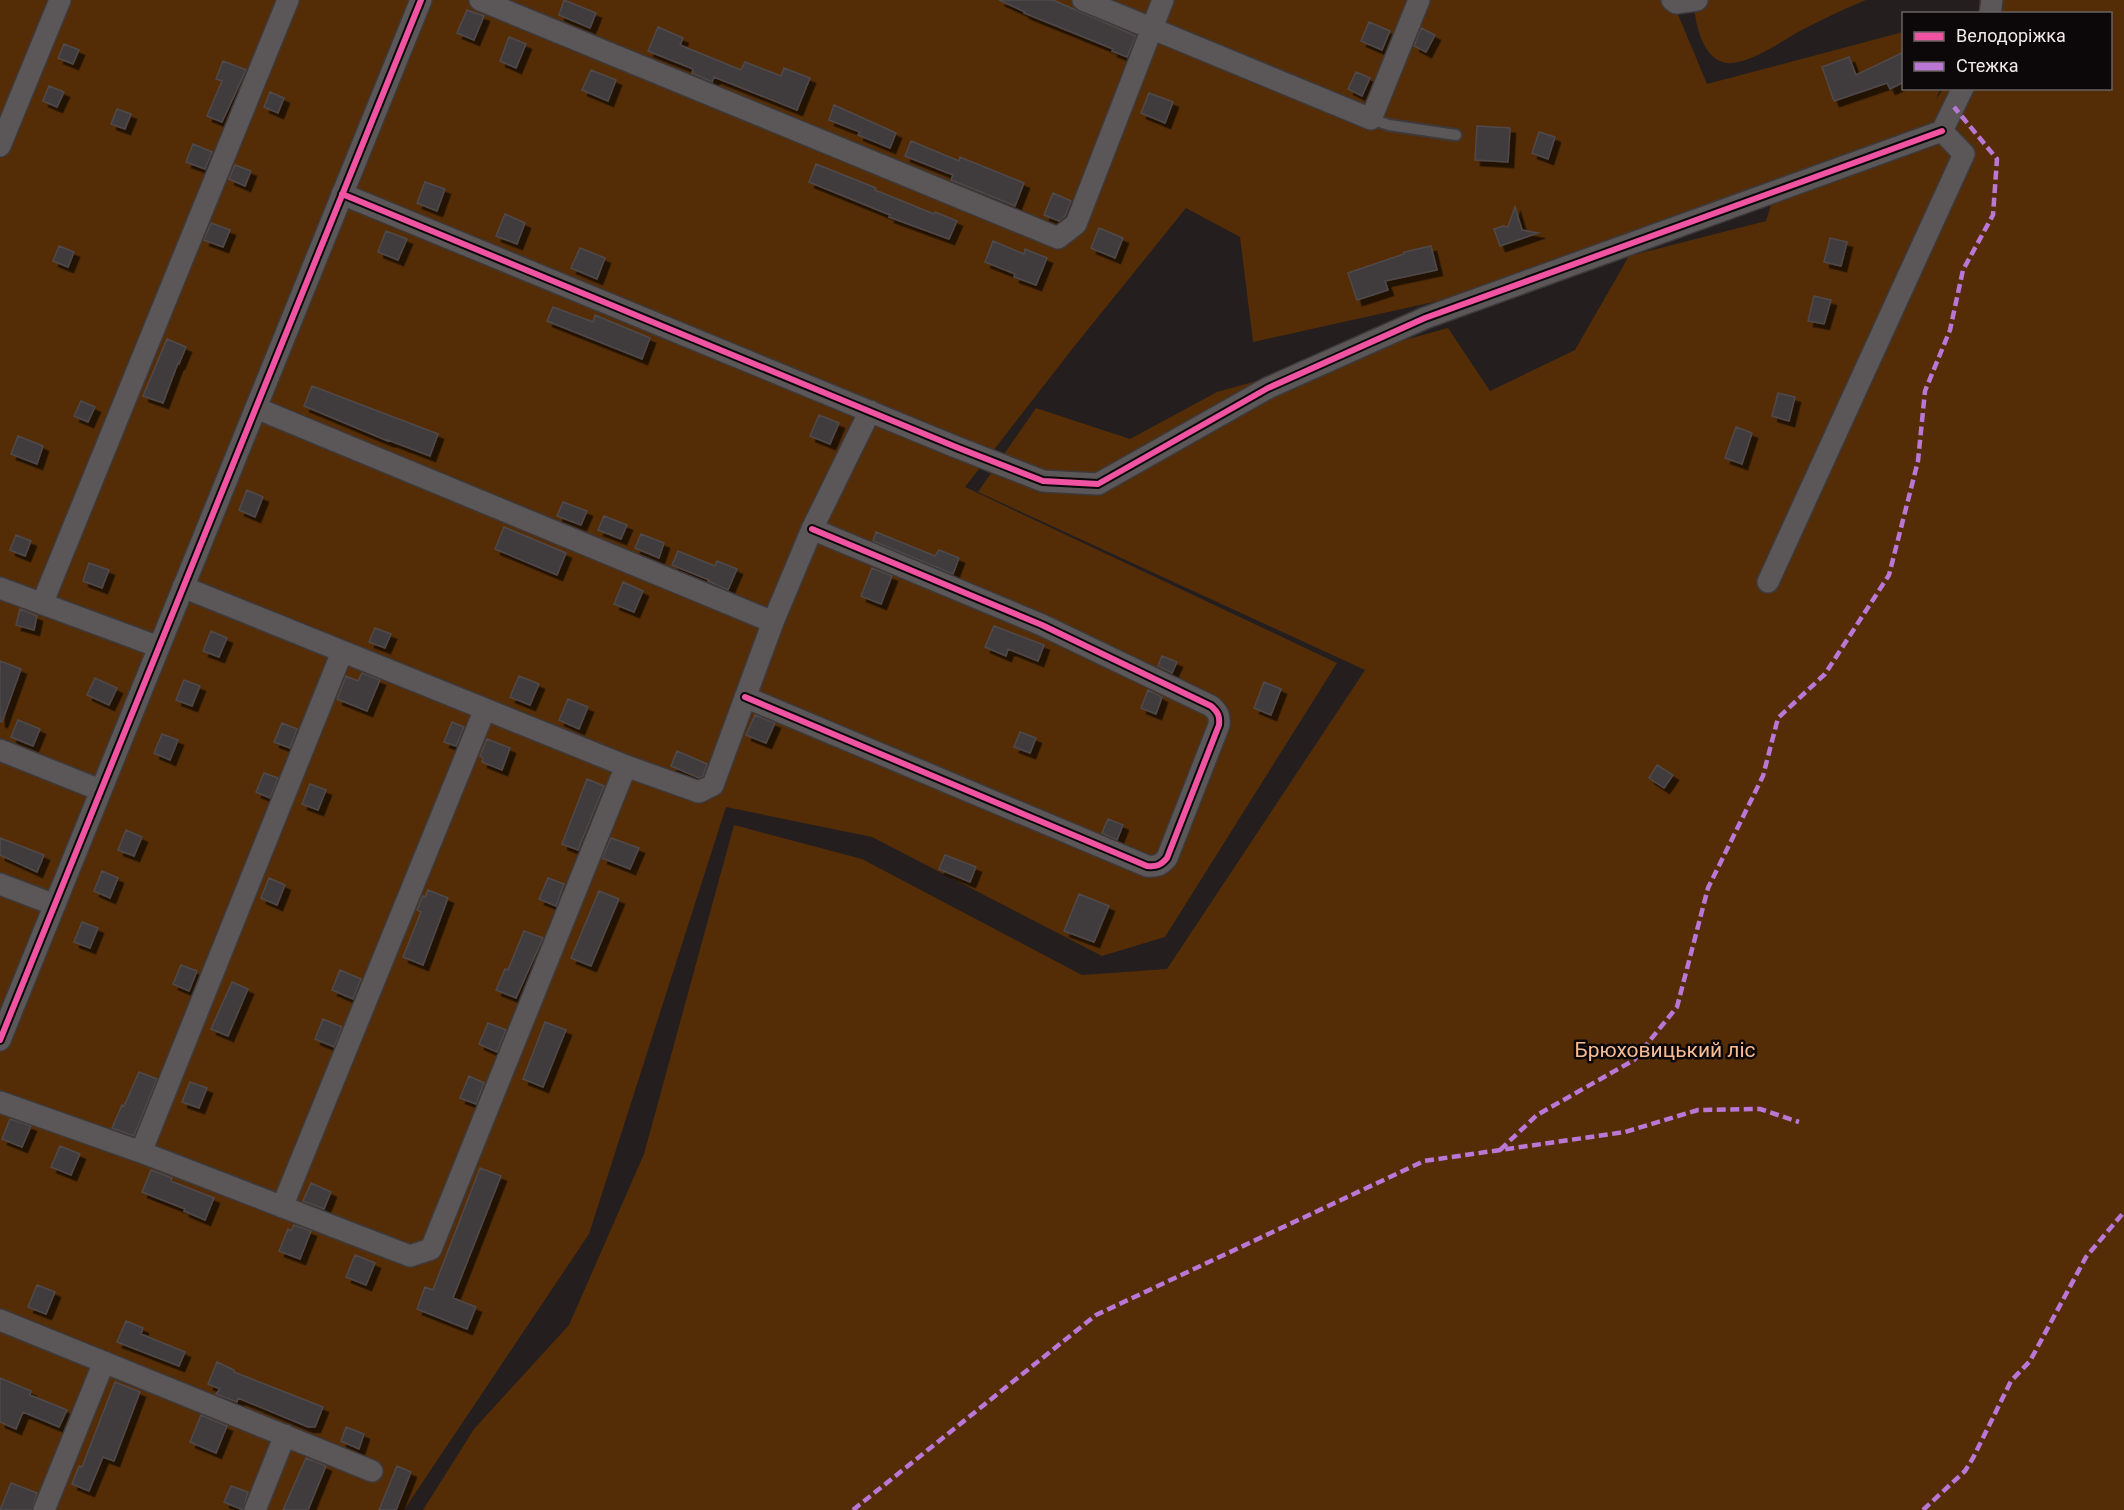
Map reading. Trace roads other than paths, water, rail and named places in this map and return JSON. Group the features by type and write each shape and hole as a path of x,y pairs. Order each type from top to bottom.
{"street":[{"path":"0,146 60,0"},
{"path":"42,604 288,0"},
{"path":"0,1040 420,0"},
{"path":"480,0 1058,238 1076,224 1163,0"},
{"path":"1083,0 1371,119 1419,0"},
{"path":"1672,0 1676,3 1697,0"},
{"path":"342,194 1043,481 1098,484 1268,388 1425,318 1942,131 1962,90"},
{"path":"1768,582 1964,154 1942,131"},
{"path":"256,408 773,622"},
{"path":"183,587 626,766 699,792 713,785 773,622 812,529 870,411"},
{"path":"745,697 1147,866 1155,867 1167,858 1219,725 1220,717 1217,711 1201,701 1042,626 812,529"},
{"path":"0,588 159,647"},
{"path":"141,1152 342,652"},
{"path":"282,1207 485,709"},
{"path":"0,750 100,790"},
{"path":"0,1102 141,1152 410,1256 431,1249 626,766"},
{"path":"0,884 55,905"},
{"path":"0,1320 372,1471"},
{"path":"44,1510 104,1362"},
{"path":"255,1510 285,1435"}],"lane":[{"path":"1371,119 1389,125 1456,135"}],"park label":[{"name":"Брюховицький ліс","path":"1665,1050"}]}
